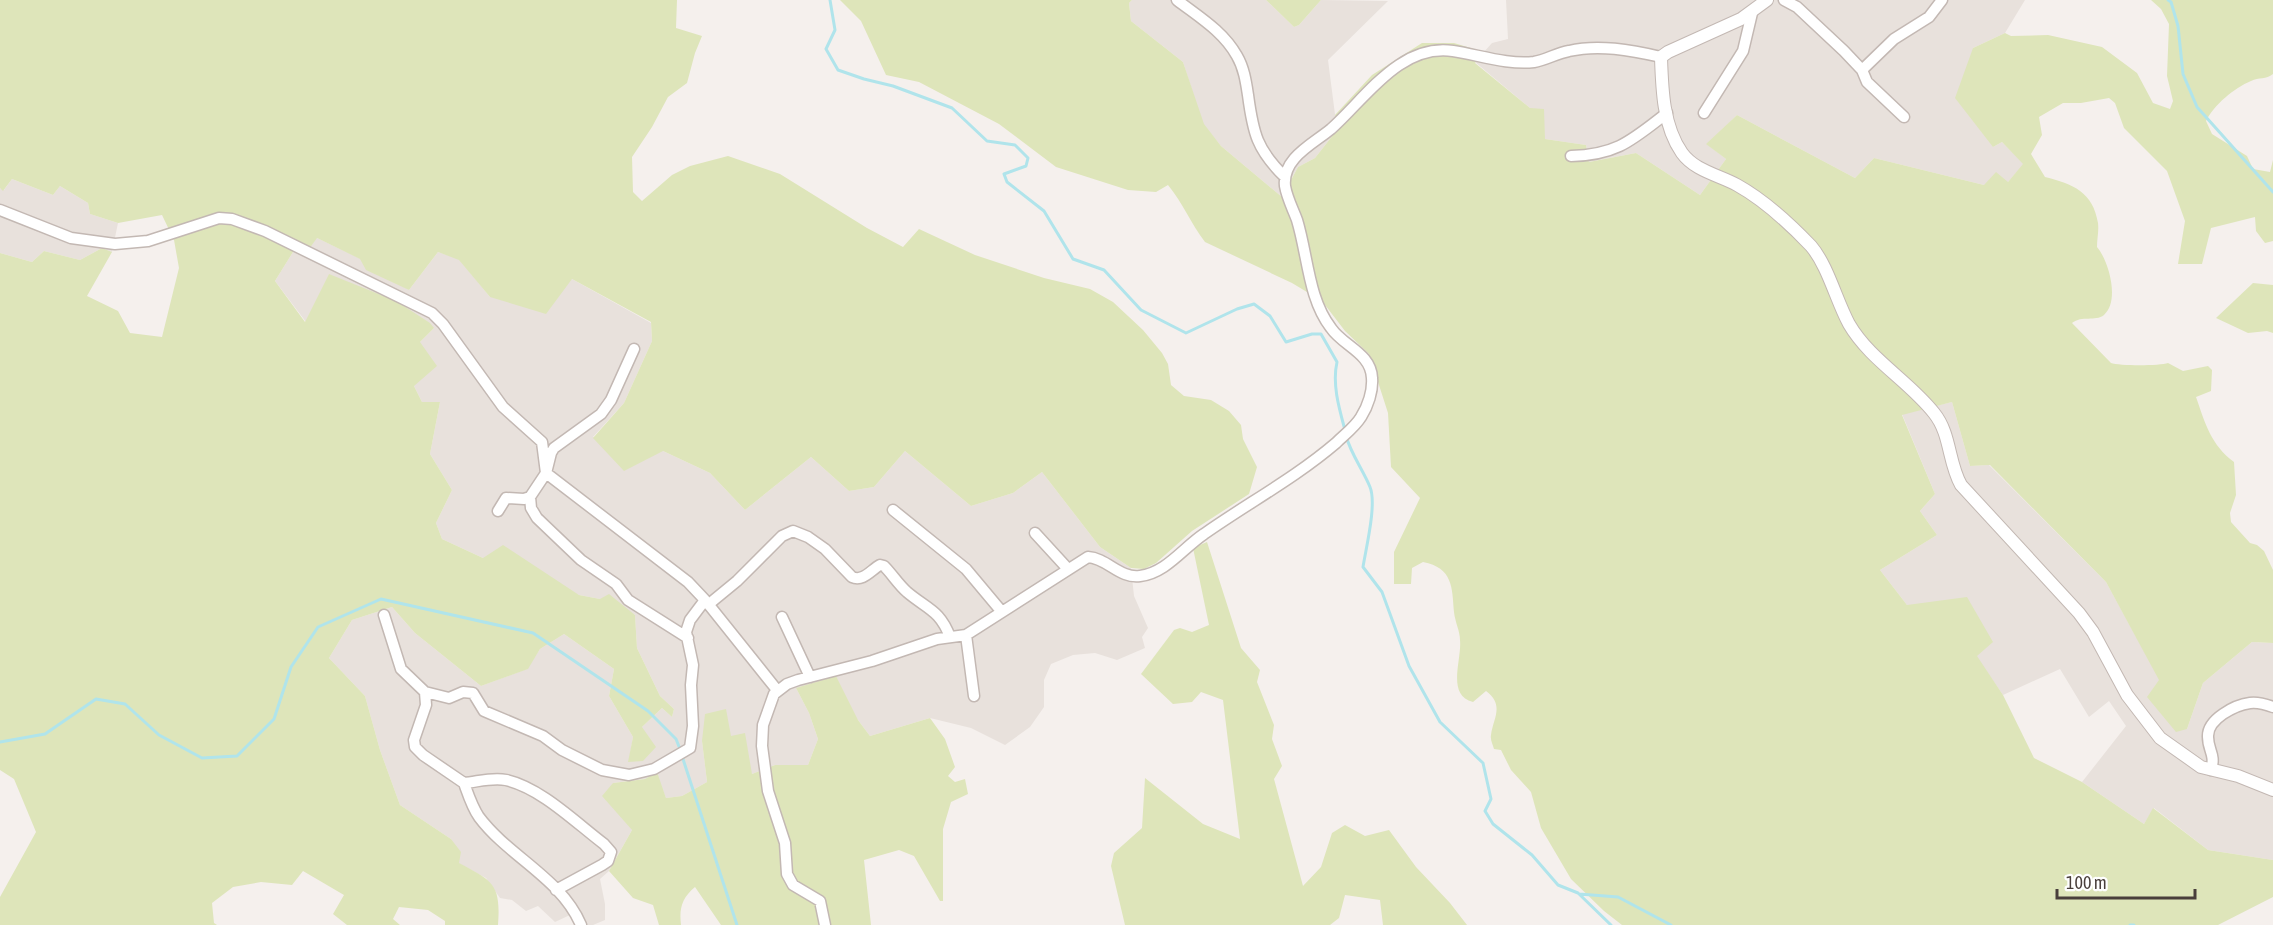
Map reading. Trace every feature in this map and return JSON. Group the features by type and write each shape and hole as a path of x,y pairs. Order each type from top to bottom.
{"street":[{"path":"1177,0 1210,24 1226,39 1236,55 1244,71 1258,142 1266,158 1285,177"},
{"path":"825,925 820,901 812,894 798,889 789,880 783,836 768,791 762,734 770,704 777,690 787,684 872,661 927,642 966,635 1088,557 1100,559 1132,577 1157,571 1203,534 1315,461 1361,417 1369,399 1372,372 1367,361 1331,329 1317,305 1298,222 1286,193 1285,177 1292,162 1300,153 1332,128 1402,63 1425,53 1446,50 1481,57 1533,62 1571,50 1592,48 1661,57 1752,13 1767,0"},
{"path":"1784,0 1797,7 1862,70 1867,82 1904,117"},
{"path":"1862,70 1894,39 1929,17 1942,0"},
{"path":"1704,113 1743,51 1752,13"},
{"path":"1661,57 1662,85 1672,136 1683,154 1700,168 1743,189 1772,210 1810,246 1822,262 1832,289 1857,335 1936,414 1946,433 1954,470 1961,485 2079,613 2127,695 2154,731 2192,762 2273,790"},
{"path":"1571,156 1598,154 1621,147 1667,113"},
{"path":"0,210 71,238 115,244 148,241 219,218 232,219 265,231 432,313 443,324 503,407 540,439 543,445 546,473 681,576 707,602 777,690"},
{"path":"498,511 506,498 530,497 546,473 548,460 554,448 595,419 606,407 634,349"},
{"path":"530,497 532,513 581,560 616,584 628,600 688,638"},
{"path":"893,510 966,569 1002,612"},
{"path":"384,615 401,669 425,692 449,698 463,692 473,693 484,711 543,736 562,750 602,770 628,775 654,769 690,748 693,726 691,685 693,665 686,632 690,620 707,602 737,581 782,536 794,531 808,537 825,549 852,577 861,579 880,565 884,566 908,593 936,613 950,637"},
{"path":"1035,533 1068,569"},
{"path":"782,617 810,677"},
{"path":"966,635 974,696"},
{"path":"425,692 426,705 414,740 416,747 423,755 464,783 476,811 485,824 556,890 574,909 581,925"},
{"path":"2211,770 2213,754 2208,737 2216,720 2231,709 2249,703 2258,702 2273,707"},
{"path":"464,783 505,780 533,790 609,849 612,854 602,866 556,890"}],"shaded area":[{"path":"1132,0 1266,0 1294,27 1299,25 1321,0 1388,1 1328,60 1337,130 1315,158 1298,167 1282,197 1221,146 1203,124 1183,62 1131,21 1129,3"},
{"path":"1506,0 2025,0 2005,33 1973,48 1993,147 2002,142 2024,164 2008,182 1984,185 1874,158 1855,178 1737,115 1707,144 1726,159 1700,195 1636,153 1589,162 1586,145 1545,139 1530,108 1475,62 1492,43 1508,39"},
{"path":"12,179 53,195 60,186 88,203 90,214 118,223 112,252 102,248 80,260 44,251 32,262 0,253 0,188 4,190"},
{"path":"317,238 361,259 409,290 438,252 459,259 490,297 572,279 651,323 652,341 624,403 593,437 663,451 710,473 745,510 811,457 849,491 874,487 905,451 971,506 1013,493 1042,472 1100,547 1131,568 1134,596 1148,628 1142,637 1145,648 1117,660 1095,653 1073,655 1051,664 1044,680 1044,707 1030,727 1005,745 971,728 930,718 870,736 858,720 796,688 809,713 818,739 808,765 775,765 752,774 731,736 702,741 707,782 682,796 666,798 656,773 645,779 613,783 632,830 609,871 600,879 605,904 605,920 593,925 574,925 570,915 555,922 538,906 526,911 512,900 500,898 486,878 458,863 451,839 400,805 380,750 365,696 329,658 352,620 392,607 415,633 481,686 527,669 540,649 564,634 614,669 609,696 633,737 629,761 642,727 662,708 672,717 674,709 660,696 637,648 635,615 600,599 579,595 483,558 442,539 436,523 452,490 430,454 440,402 422,402 414,386 420,342 434,328 306,322 275,281 298,244"},
{"path":"1952,402 1970,466 1989,465 2106,582 2187,729 2203,683 2252,642 2273,643 2273,860 2208,850 2154,808 2144,824 2082,782 2126,726 2109,701 2089,717 2060,669 2003,695 1976,656 1907,605 1880,570 1937,535 1920,511 1935,494 1902,414"}],"green space":[{"path":"0,0 677,0 676,28 702,36 687,83 668,97 632,157 633,192 642,201 672,175 690,166 728,156 780,174 867,228 903,247 919,229 975,255 1044,278 1090,289 1113,302 1143,330 1168,364 1171,385 1184,396 1211,400 1229,411 1241,425 1243,439 1257,467 1249,494 1192,531 1156,563 1144,569 1131,568 1100,547 1042,472 1013,493 971,506 905,451 874,487 849,491 811,457 745,510 710,473 663,451 624,471 593,438 624,403 652,341 651,322 572,279 546,314 490,297 459,260 438,252 409,290 366,270 360,259 317,238 309,249 298,244 275,281 305,322 329,274 396,301 434,328 420,342 437,366 414,386 422,402 440,402 430,454 452,490 436,523 442,539 483,558 503,545 579,595 600,599 609,594 635,615 637,648 660,696 674,709 672,717 662,708 642,727 656,747 643,761 628,762 633,737 609,696 614,669 564,634 540,649 528,669 481,686 415,633 392,607 352,620 329,658 365,696 380,750 400,805 451,839 461,852 459,863 492,885 498,901 498,925 445,925 445,921 428,910 399,907 393,919 400,925 347,925 333,914 344,895 303,871 292,885 261,882 233,887 212,903 214,923 217,925 0,925 0,897 36,832 14,779 0,770 0,253 32,262 44,251 80,260 102,248 112,252 87,296 118,311 130,333 162,337 179,268 174,240 162,215 118,223 90,214 88,203 60,186 53,195 12,179 3,191 0,188"},
{"path":"840,0 1132,0 1129,3 1131,21 1183,62 1204,124 1221,146 1282,197 1298,167 1315,158 1337,130 1335,115 1372,75 1422,43 1454,43 1484,52 1475,63 1530,108 1544,109 1545,139 1586,145 1589,162 1636,153 1700,195 1726,159 1706,144 1737,115 1855,178 1874,158 1984,185 1996,172 2008,182 2023,164 2002,142 1993,147 1955,98 1973,48 2005,33 2011,36 2048,35 2102,47 2137,73 2153,103 2170,109 2173,101 2167,76 2169,24 2161,9 2151,0 2273,0 2273,74 2251,81 2231,93 2219,103 2206,121 2212,134 2247,156 2253,169 2270,172 2273,160 2273,241 2265,243 2256,231 2255,217 2211,228 2202,264 2178,264 2185,221 2167,171 2124,128 2115,103 2109,98 2081,103 2063,103 2039,117 2042,135 2031,154 2045,177 2073,186 2092,204 2095,212 2098,226 2097,247 2109,271 2111,300 2109,309 2104,315 2097,318 2080,319 2072,323 2111,363 2157,365 2168,363 2183,371 2208,366 2212,370 2211,391 2196,397 2214,441 2234,462 2236,495 2230,513 2231,522 2250,543 2264,551 2273,570 2273,643 2252,642 2203,683 2187,729 2176,732 2147,697 2159,680 2106,582 1990,465 1970,466 1952,402 1902,415 1935,494 1920,511 1937,535 1880,570 1907,605 1967,597 1993,642 1977,656 2003,695 2034,758 2082,782 2144,824 2153,808 2208,850 2273,860 2273,897 2218,925 1622,925 1571,879 1541,828 1531,792 1511,770 1501,750 1494,749 1491,737 1496,707 1492,696 1486,691 1473,702 1460,692 1457,676 1460,637 1451,587 1445,574 1433,565 1423,562 1412,568 1411,584 1394,584 1394,552 1420,498 1391,467 1388,413 1369,354 1345,331 1322,301 1292,283 1205,242 1168,185 1156,192 1128,190 1056,167 999,124 919,82 886,75 861,21"},
{"path":"1266,0 1321,0 1299,25 1294,27"},
{"path":"2253,283 2273,285 2273,333 2267,331 2248,333 2216,318"},
{"path":"1207,542 1241,648 1260,670 1257,682 1274,725 1272,739 1282,766 1274,779 1303,886 1321,867 1332,833 1345,825 1365,836 1389,830 1416,867 1467,925 1383,925 1380,900 1345,895 1339,918 1330,925 1125,925 1111,866 1114,853 1142,828 1145,778 1203,824 1240,839 1223,700 1201,692 1192,702 1173,704 1141,674 1174,630 1180,628 1192,632 1209,625 1193,548"},
{"path":"836,676 858,720 870,736 930,718 945,739 955,767 948,776 955,782 965,779 968,794 951,802 943,829 943,901 940,901 914,856 899,850 864,860 871,925 721,925 695,887 682,904 681,925 659,925 653,905 633,898 609,871 632,830 602,796 613,783 645,779 657,772 666,798 682,796 707,782 702,741 705,714 726,709 731,736 745,733 752,774 775,765 808,765 818,739 809,713 796,688"}],"waterway":[{"path":"830,0 835,30 826,49 838,70 893,86 952,108 987,141 1015,145 1028,158 1026,166 1004,174 1007,182 1044,211 1073,259 1104,270 1141,310 1186,333 1237,309 1254,304 1270,316 1286,342 1312,334 1321,334 1337,362 1336,387 1345,430"},
{"path":"2168,0 2171,2 2178,26 2183,74 2197,107 2273,192"},
{"path":"1346,436 1372,495 1372,515 1363,567 1382,592 1409,666 1440,722 1483,763 1491,799 1485,811 1493,824 1532,855 1558,885 1578,893 1611,925"},
{"path":"0,742 45,734 96,699 125,704 159,735 202,758 237,756 274,719 291,667 318,627 381,599 533,633 648,711 676,739 680,749"},
{"path":"682,756 737,925"},
{"path":"1579,894 1618,897 1671,925"}]}
